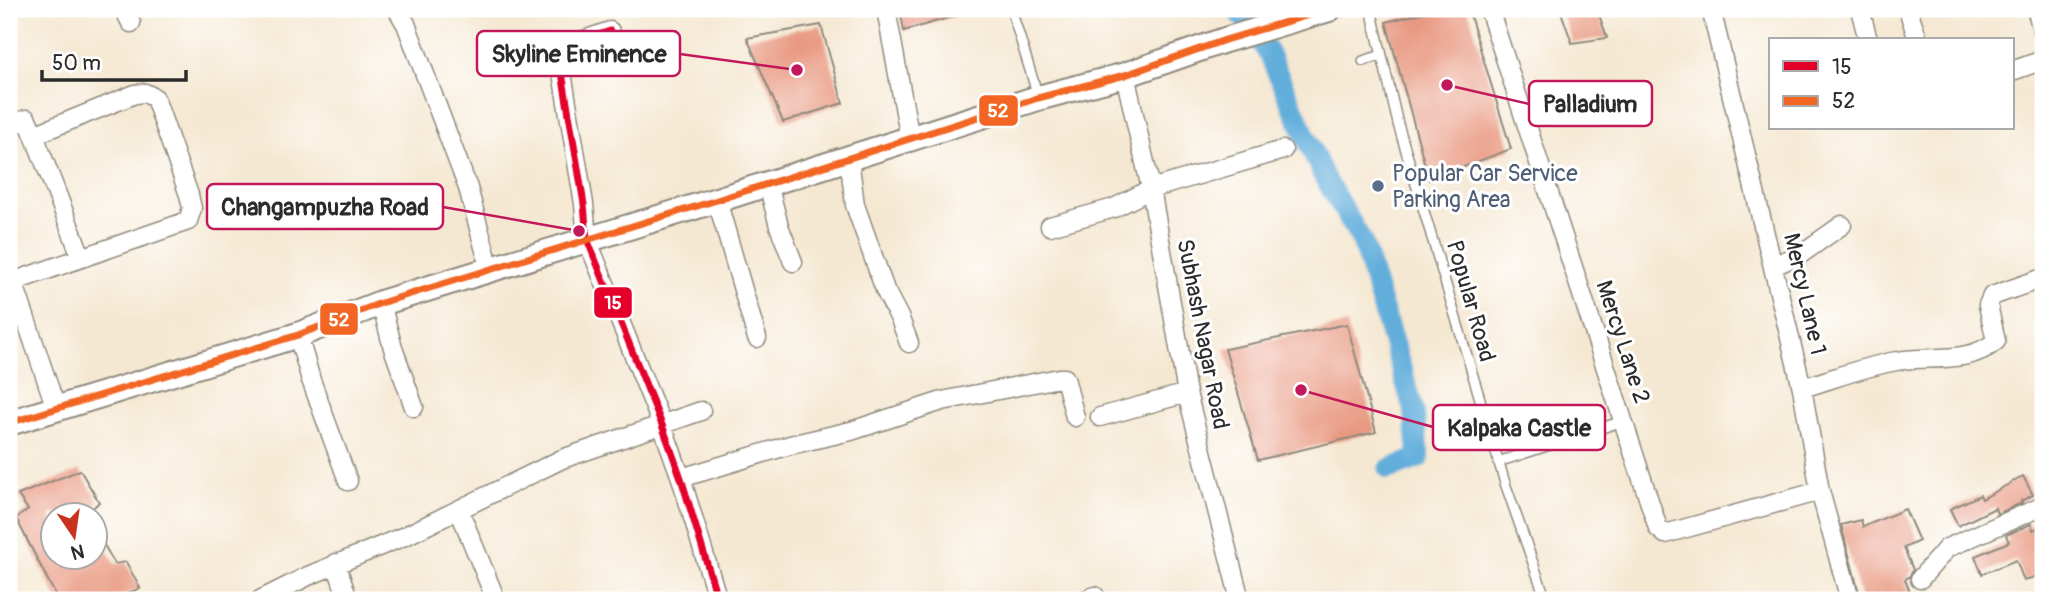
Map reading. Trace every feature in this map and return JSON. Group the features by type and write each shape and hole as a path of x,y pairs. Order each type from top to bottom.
{"main road":[{"path":"9,423 298,335 381,303 489,269 718,200 1038,98 1125,75 1225,40 1329,9"}],"street":[{"path":"397,9 406,24 467,188 489,269"},
{"path":"886,9 911,139"},
{"name":"Mercy Lane 2","path":"1489,9 1658,528 1665,534 1820,491"},
{"name":"Mercy Lane 1","path":"1711,9 1802,388 1820,491 1848,596"},
{"path":"1860,9 1867,38"},
{"path":"1908,9 1917,38"},
{"path":"2036,9 2043,32"},
{"path":"610,31 558,49 584,204 587,239 662,425 718,600"},
{"path":"2014,70 2043,60"},
{"name":"Subhash Nagar Road","path":"1125,75 1151,189 1187,393 1240,600"},
{"path":"34,135 135,94 145,93 155,98 190,195 192,208 188,221 18,280 15,285 56,408"},
{"path":"9,125 27,119 81,257"},
{"path":"1050,226 1114,208 1151,189 1283,150"},
{"path":"849,158 855,205 885,290 909,343"},
{"path":"768,184 779,226 793,262"},
{"path":"718,200 757,338"},
{"path":"1773,266 1801,254 1842,225"},
{"path":"1802,388 1897,361 1954,358 1991,345 1996,341 1988,305 1992,296 2043,278"},
{"path":"381,303 393,348 414,407"},
{"path":"298,335 311,380 348,481"},
{"path":"681,478 790,445 851,431 942,401 1059,378 1065,378 1075,417"},
{"path":"1100,417 1187,393"},
{"path":"260,600 336,563 407,535 562,459 701,411"},
{"path":"1920,579 1947,548 2043,506"},
{"path":"458,510 496,600"},
{"path":"336,563 348,600"}],"lane":[{"path":"1011,9 1038,98"},
{"name":"Popular Road","path":"1371,9 1398,124 1499,462 1546,600"},
{"path":"1363,61 1382,55"},
{"path":"1499,462 1623,421"}],"building":[{"path":"900,9 964,9 965,13 904,31"},
{"path":"1438,9 1468,9 1511,149 1429,180 1386,22"},
{"path":"1560,9 1597,9 1607,38 1572,43"},
{"path":"821,25 843,103 783,122 747,38"},
{"path":"1347,324 1376,432 1258,460 1225,349"},
{"path":"80,470 98,500 38,500 38,561 16,518 28,510 18,495"},
{"path":"2023,476 2033,495 1997,514 1995,508 1958,526 1950,509 1980,495 1982,499"},
{"path":"1905,509 1919,541 1904,548 1913,570 1905,579 1913,600 1861,600 1841,525 1861,520 1863,527"},
{"path":"2031,524 2033,530 2043,526 2043,573 2024,581 2016,560 1982,574 1975,556 2009,542 2006,535"},
{"path":"108,552 115,564 126,562 140,588 113,600 58,600 43,570 108,570"}],"waterway":[{"path":"1237,9 1269,54 1323,175 1362,241 1414,410 1419,458 1389,469"}],"transit line":[{"name":"52","path":"9,423 298,335 381,303 1038,98 1125,75 1225,40 1329,9"},
{"name":"15","path":"610,31 558,49 584,204 587,239 662,425 718,600"}],"place":[{"name":"Skyline Eminence","path":"797,70"},
{"name":"Palladium","path":"1447,85"},
{"name":"Popular Car Service Parking Area","path":"1378,186"},
{"name":"Changampuzha Road","path":"579,231"},
{"name":"Kalpaka Castle","path":"1301,390"}]}
